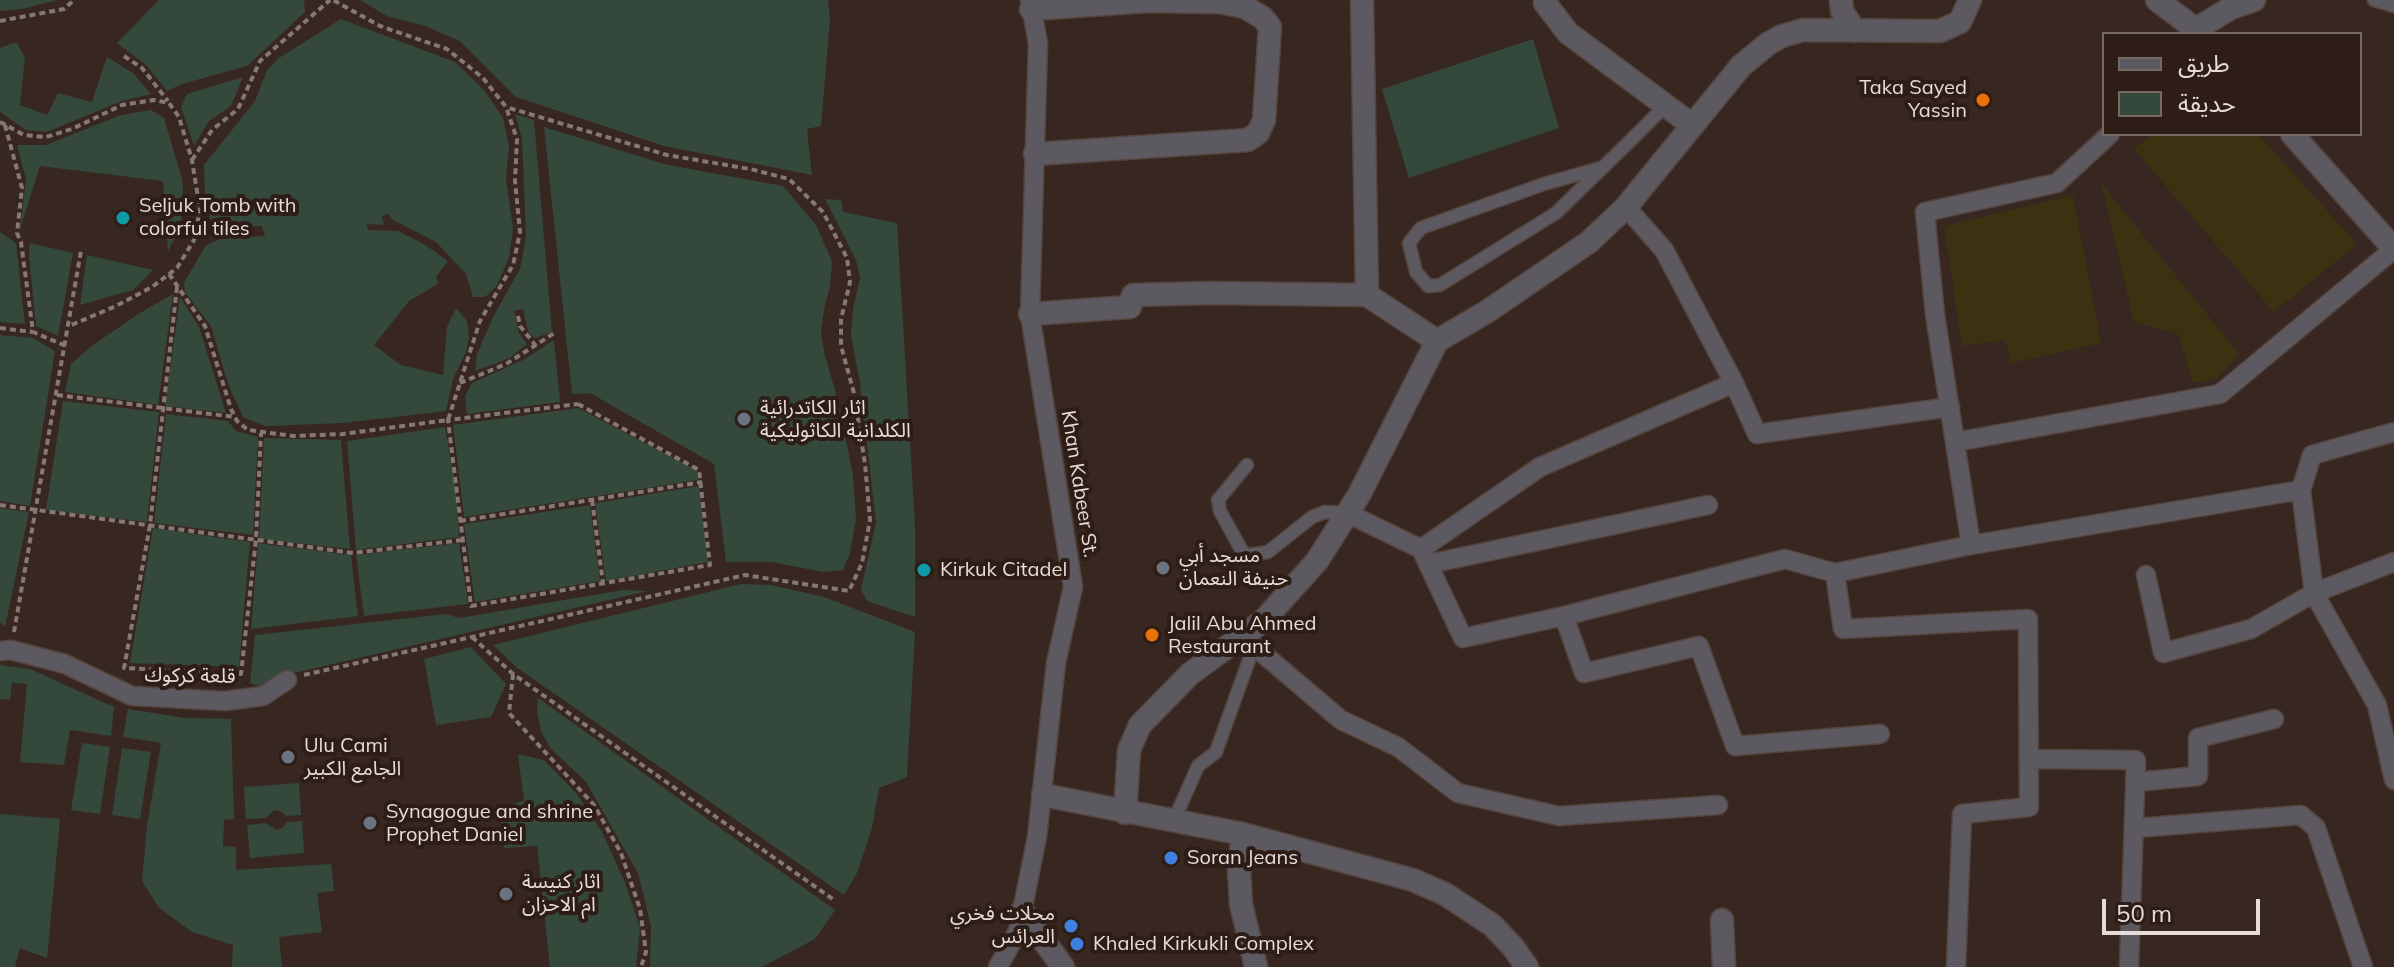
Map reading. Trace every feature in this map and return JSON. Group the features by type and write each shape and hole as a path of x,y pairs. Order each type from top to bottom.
{"street":[{"path":"1362,0 1367,295"},
{"path":"1841,0 1842,11 1855,31"},
{"path":"1125,813 1129,750 1140,725 1190,674 1250,639 1323,552 1347,513 1437,341 1549,272 1589,242 1626,207 1741,66 1769,43 1803,30 1932,33 1946,30 1962,19 1970,0"},
{"path":"2157,0 2199,31 2231,8 2254,0"},
{"path":"1542,1 1568,33 1692,125"},
{"path":"1030,4 1218,2 1245,7 1263,18 1270,27 1264,120 1258,133 1248,140 1035,154"},
{"name":"Khan Kabeer St.","path":"998,967 1018,931 1022,911 1043,795 1056,663 1073,587 1030,314 1038,43 1030,4"},
{"path":"1971,545 1935,315 1925,212 2057,183 2108,136"},
{"path":"1955,442 2220,394 2394,249 2294,136"},
{"path":"1626,207 1664,250 1734,383 1757,434 1950,407"},
{"path":"1030,314 1130,307 1133,295 1367,295 1437,341"},
{"path":"1425,556 1540,467 1734,383"},
{"path":"2394,432 2312,455 2301,490 2314,593 2386,703 2394,780"},
{"path":"1347,513 1425,556 1463,638 1564,616 1785,559 1835,573 1971,545 2301,490"},
{"path":"1425,556 1708,505"},
{"path":"2146,575 2163,653 2251,629 2314,593 2394,562"},
{"path":"1835,573 1843,629 2028,619 2029,807 1962,814 1956,967"},
{"path":"1564,616 1584,673 1699,646 1735,746 1880,734"},
{"path":"1250,639 1341,720 1398,747 1458,793 1559,816 1718,805"},
{"name":"قلعة كركوك","path":"5,651 65,664 132,696 225,701 263,696 287,680"},
{"path":"2136,782 2198,776 2198,738 2274,719"},
{"path":"2029,759 2136,760 2129,967"},
{"path":"1043,795 1243,834 1413,880 1445,894 1492,925 1527,967"},
{"path":"2136,828 2301,815 2316,828 2363,967"},
{"path":"1243,834 1239,870 1241,904 1256,967"},
{"path":"1022,911 1063,967"},
{"path":"1722,920 1724,967"}],"lane":[{"path":"2374,0 2394,6"},
{"path":"1604,167 1544,184 1421,228 1409,243 1416,272 1428,286 1440,285 1556,213 1604,167 1664,107"},
{"path":"1247,465 1218,500 1220,511 1248,555 1268,552 1312,517 1325,512 1347,513"},
{"path":"1174,820 1198,766 1216,752 1250,639"}],"path":[{"path":"0,21 64,9 74,0"},
{"path":"169,274 205,326 235,417 248,430 293,436 343,434 448,420 578,404 699,470 710,565 471,606 448,420 480,321 513,265 520,232 515,181 517,139 506,107 483,78 447,49 380,26 331,0 260,61 238,109 212,130 192,160"},
{"path":"69,326 152,287 177,268 194,240 200,210 192,160 179,117 142,68 124,56"},
{"path":"2,124 24,135 46,137 72,129 122,105 154,100 169,103"},
{"path":"287,680 745,575 849,591 862,563 870,520 854,393 841,346 841,319 850,282 847,258 823,212 789,179 667,155 506,107"},
{"path":"2,124 22,188 17,233 21,242 33,332"},
{"path":"5,651 36,510 81,251"},
{"path":"177,285 150,525 124,668 241,674 256,539 261,432"},
{"path":"518,316 520,326 536,346"},
{"path":"0,328 33,332 66,346"},
{"path":"460,383 506,364 556,332"},
{"path":"57,395 235,417"},
{"path":"460,521 702,482"},
{"path":"592,500 603,583"},
{"path":"0,505 353,553 462,540"},
{"path":"472,637 513,674 834,900"},
{"path":"513,674 509,713 594,805 621,853 640,909 646,952 641,967"}],"green space":[{"path":"0,0 57,0 0,11"},
{"path":"159,0 304,0 305,12 247,66 167,91 146,65 117,43"},
{"path":"360,0 828,0 830,19 821,126 807,129 812,175 664,146 516,97 460,41 425,26 387,16"},
{"path":"341,19 455,62 484,90 503,118 509,146 506,179 513,228 509,258 496,287 485,297 473,297 466,274 436,242 391,219 389,214 382,216 384,225 367,224 368,230 398,231 448,261 436,277 438,284 409,301 374,345 401,365 443,375 447,327 456,308 467,321 469,337 466,352 453,379 446,411 343,423 265,426 243,417 228,384 211,326 185,292 184,283 206,245 223,238 265,236 262,226 228,229 212,224 205,199 204,165 255,101 267,70 279,58"},
{"path":"1533,39 1559,128 1409,178 1382,89"},
{"path":"16,42 25,57 20,105 47,115 58,93 92,102 107,57 133,73 151,94 122,101 47,132 26,130 0,112 0,48"},
{"path":"243,77 231,106 209,121 194,146 181,107 187,94"},
{"path":"151,110 164,118 182,179 184,205 179,230 168,251 163,181 40,166 20,229 26,179 17,145 46,145 121,115"},
{"path":"515,114 534,120 552,332 535,338 529,334 523,309 514,311 519,333 527,344 510,358 475,371 477,354 493,317 520,269 526,237 522,139"},
{"path":"544,127 668,165 783,186 816,225 832,261 821,331 824,352 853,475 856,519 850,553 843,570 824,572 771,562 726,562 714,464 590,393 572,394"},
{"path":"825,199 841,200 843,212 897,223 915,526 915,617 867,601 861,590 876,522 860,383 851,336 860,278 856,260"},
{"path":"0,232 16,243 25,324 0,322"},
{"path":"30,243 73,253 58,336 36,326"},
{"path":"87,255 153,270 133,290 80,305"},
{"path":"173,294 158,405 65,392 71,364 93,345"},
{"path":"180,297 199,327 226,413 165,406"},
{"path":"0,335 33,338 55,351 30,506 0,501"},
{"path":"554,340 560,402 467,414 465,396 472,383 525,359"},
{"path":"63,401 159,412 147,522 46,510"},
{"path":"578,408 696,470 698,480 464,517 453,425"},
{"path":"166,414 228,421 236,431 258,437 253,535 154,523"},
{"path":"445,427 456,489 459,537 356,550 347,441"},
{"path":"264,438 341,440 350,549 259,539"},
{"path":"699,486 708,562 606,581 595,503"},
{"path":"590,505 600,581 475,602 464,524"},
{"path":"0,508 29,512 5,627 0,622"},
{"path":"153,528 250,542 239,667 130,663"},
{"path":"258,543 351,555 358,616 251,629"},
{"path":"459,543 468,604 364,616 356,555"},
{"path":"741,584 771,585 824,597 915,632 907,777 879,788 872,828 857,873 844,895 516,667 493,645"},
{"path":"623,590 648,591 285,675 262,687 250,683 255,635 446,614 459,618"},
{"path":"471,647 506,684 491,717 436,725 424,659"},
{"path":"0,665 30,669 114,707 111,736 70,730 64,765 20,762 27,684 12,683 10,700 0,699"},
{"path":"538,698 835,910 815,939 762,967 650,967 651,926 638,873 586,782 550,748 541,731"},
{"path":"128,709 185,718 231,719 234,819 224,820 223,846 236,847 236,870 331,864 334,891 317,893 322,932 279,937 282,967 232,967 233,945 192,932 159,908 142,881 147,826 161,743 123,737"},
{"path":"82,743 110,747 100,814 71,810"},
{"path":"122,748 151,752 140,819 112,815"},
{"path":"518,754 544,760 576,793 602,832 624,880 640,927 636,967 550,967 537,846 504,848 499,807 524,801"},
{"path":"299,783 301,815 286,816 274,810 266,818 246,819 244,787"},
{"path":"0,814 60,819 47,958 20,948 15,967 0,967"},
{"path":"302,821 304,853 250,858 247,825 266,823 276,830 284,827 286,822"}],"sand":[{"path":"2150,136 2260,136 2357,244 2274,312 2134,149"},
{"path":"2101,183 2239,354 2216,379 2193,383 2178,334 2134,322"},
{"path":"2073,195 2101,343 2011,363 2005,340 1962,346 1944,226"}],"place":[{"name":"Taka Sayed Yassin","path":"1983,100"},
{"name":"Seljuk Tomb with colorful tiles","path":"123,218"},
{"name":"اثار الكاتدرائية الكلدانية الكاثوليكية","path":"744,419"},
{"name":"مسجد أبي حنيفة النعمان","path":"1163,568"},
{"name":"Kirkuk Citadel","path":"924,570"},
{"name":"Jalil Abu Ahmed Restaurant","path":"1152,635"},
{"name":"Ulu Cami الجامع الكبير","path":"288,757"},
{"name":"Synagogue and shrine Prophet Daniel","path":"370,823"},
{"name":"Soran Jeans","path":"1171,858"},
{"name":"اثار كنيسة ام الاحزان","path":"506,894"},
{"name":"محلات فخري العرائس","path":"1071,926"},
{"name":"Khaled Kirkukli Complex","path":"1077,944"}]}
